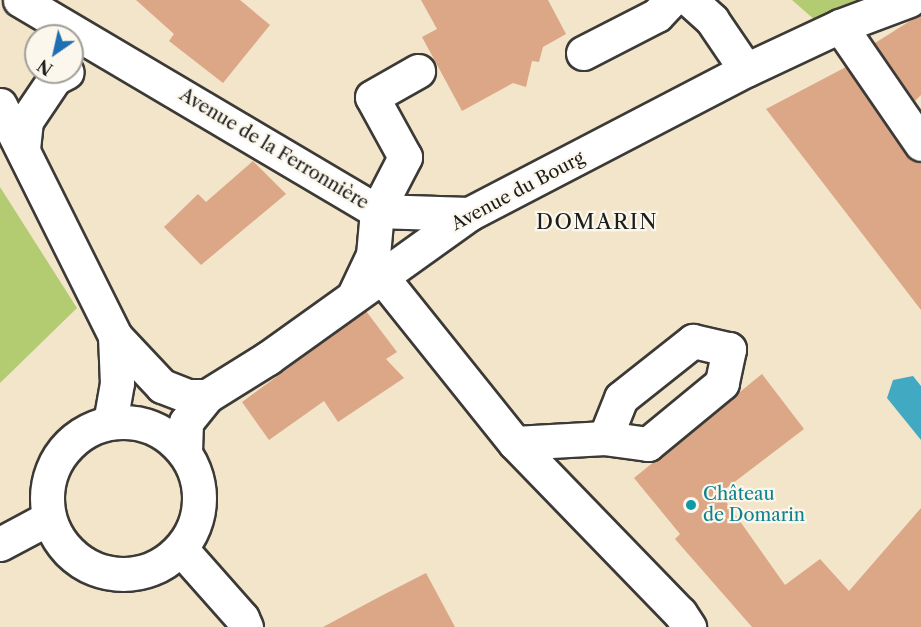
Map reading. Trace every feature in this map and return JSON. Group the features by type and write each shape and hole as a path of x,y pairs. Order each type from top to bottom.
{"street":[{"name":"Avenue de la Ferronnière","path":"20,0 377,210 469,214"},
{"path":"583,53 657,15 671,0"},
{"path":"690,0 712,20 746,70"},
{"name":"Avenue du Bourg","path":"184,451 186,422 207,396 469,214 746,70 840,26 909,0"},
{"path":"840,26 921,144"},
{"path":"84,63 90,60 124,60"},
{"path":"354,294 373,255 377,210 405,157 372,97 418,71"},
{"path":"23,149 26,121 52,84"},
{"path":"0,105 115,336 162,386 188,396 207,396"},
{"path":"381,276 515,443 680,613 689,627"},
{"path":"110,422 117,383 115,336"},
{"path":"110,422 151,426 184,451 199,483 199,495 198,519 181,549 154,569 122,575 90,567 64,547 49,518 47,485 58,456 80,433 110,422"},
{"path":"515,443 605,438"},
{"path":"0,543 49,518"},
{"path":"181,549 242,618 246,627"}],"green space":[{"path":"792,0 861,0 816,21"},
{"path":"0,187 77,308 0,383"}],"water":[{"path":"913,376 921,386 921,440 887,398 893,380"}],"building":[{"path":"136,0 240,0 270,25 223,83 169,41 174,34"},
{"path":"421,0 548,0 566,34 543,47 539,62 532,61 526,87 513,83 462,111 422,37 437,29"},
{"path":"921,14 921,95 915,101 875,43"},
{"path":"846,67 906,155 921,164 921,310 766,109"},
{"path":"253,161 286,194 201,265 164,227 198,194 206,202"},
{"path":"366,311 397,352 386,359 404,378 338,422 324,401 269,440 242,402"},
{"name":"Château de Domarin","path":"762,374 804,429 720,493 785,585 820,559 849,591 921,508 921,627 752,627 675,539 680,534 634,478"},
{"path":"426,573 455,627 323,627 381,596"}],"place":[{"name":"Château de Domarin","path":"691,505"}],"district":[{"name":"DOMARIN","path":"597,222"}]}
